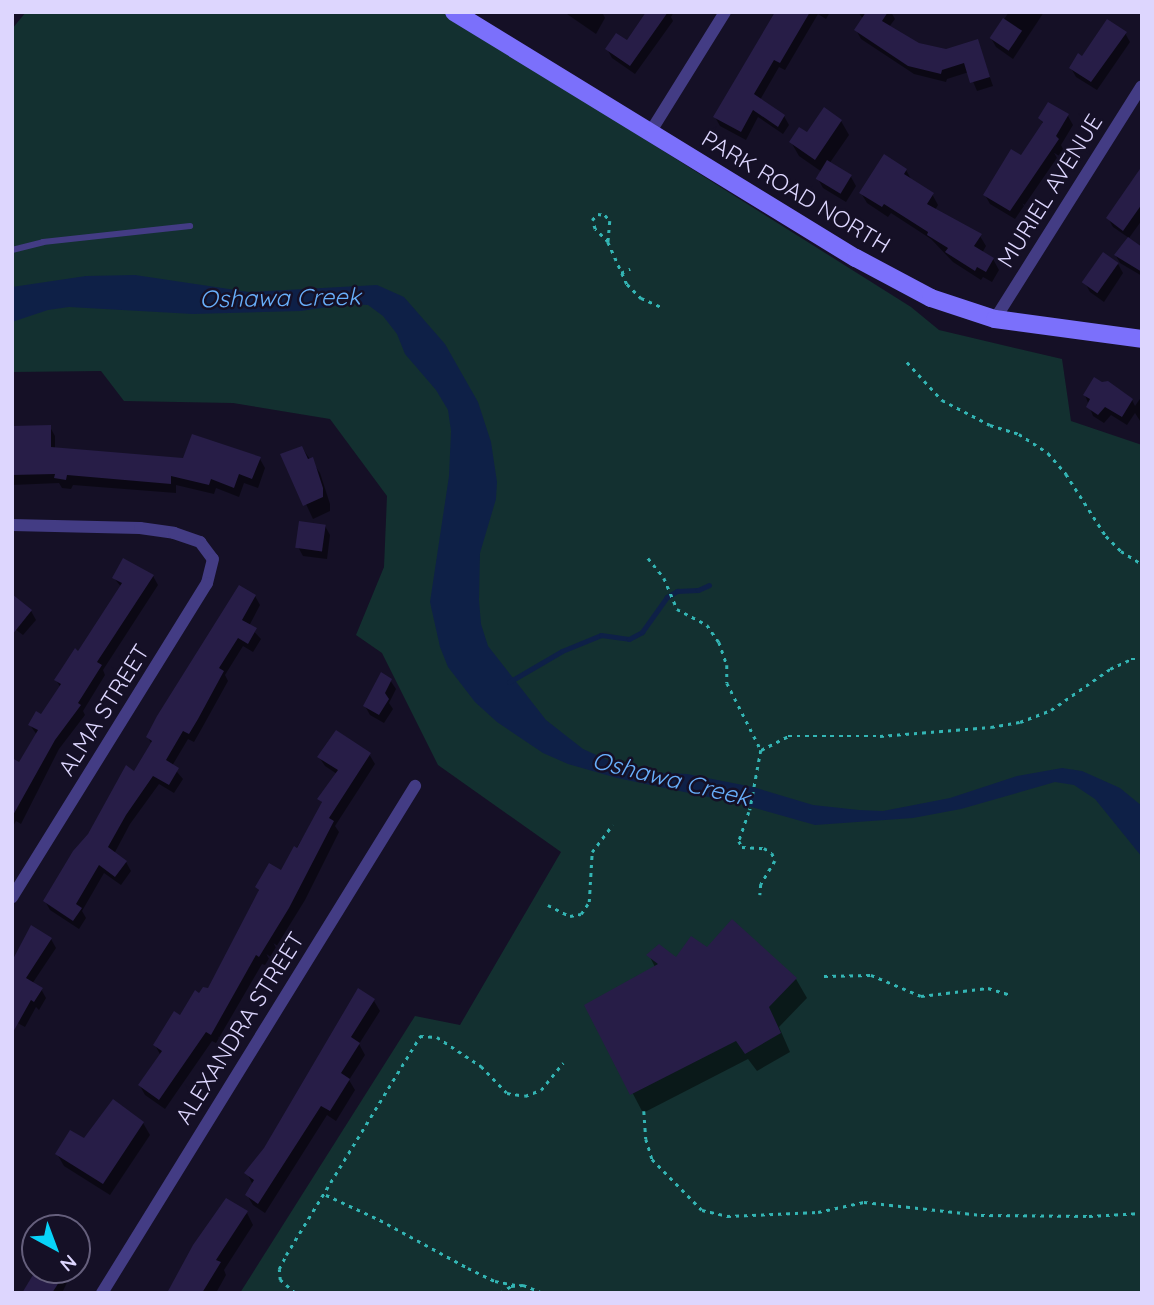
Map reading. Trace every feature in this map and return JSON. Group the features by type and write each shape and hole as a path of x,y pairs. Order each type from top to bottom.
{"main road":[{"name":"PARK ROAD NORTH","path":"462,14 905,286 931,298 995,319 1142,339"}],"street":[{"path":"650,131 725,12"},
{"name":"MURIEL AVENUE","path":"995,319 1142,86"},
{"name":"ALMA STREET","path":"12,525 140,528 200,542 213,559 207,583 12,898"},
{"name":"ALEXANDRA STREET","path":"102,1293 415,786"}],"lane":[{"path":"12,250 43,242 190,226"}],"path":[{"path":"608,242 610,221 605,215 598,214 592,220 595,229 608,242 621,273 642,298 660,307"},
{"path":"621,273 630,269"},
{"path":"907,362 942,400 990,425 1019,434 1048,453 1066,474 1106,536 1121,551 1142,564"},
{"path":"648,558 667,587 677,609 707,625 719,642 726,665 727,683 761,750 761,763 750,811 739,841 742,847 764,848 772,853 775,861 761,884 760,895"},
{"path":"761,750 788,736 880,736 1020,722 1051,710 1110,669 1131,659 1142,659"},
{"path":"548,905 570,916 581,914 589,902 592,852 612,825"},
{"path":"824,976 872,975 922,996 988,988 1011,995"},
{"path":"295,1293 280,1280 279,1269 420,1036 437,1037 447,1042 481,1066 507,1093 525,1096 541,1090 563,1063"},
{"path":"644,1111 646,1139 652,1159 702,1210 727,1216 818,1212 864,1202 981,1215 1089,1216 1142,1213"},
{"path":"326,1195 380,1220 468,1268 495,1280 543,1293"},
{"path":"500,1293 516,1285"}],"green space":[{"path":"26,12 454,12 649,142 911,307 939,330 1062,359 1071,421 1142,445 1142,1293 240,1293 415,1016 460,1025 561,852 438,765 382,653 356,635 384,567 387,496 330,419 233,403 124,401 101,371 12,372 12,29"}],"water":[{"name":"Oshawa Creek","path":"135,275 249,292 377,285 404,297 445,344 478,402 491,442 497,482 496,499 480,553 479,600 481,624 488,646 546,720 583,749 623,767 645,772 687,774 753,787 813,805 859,810 883,811 950,798 1017,776 1062,768 1082,771 1120,788 1142,806 1142,857 1095,799 1074,785 1055,782 961,809 913,818 815,825 737,803 617,778 568,764 543,753 497,722 475,702 448,667 440,647 430,602 449,476 451,431 448,410 436,390 405,354 397,334 383,316 368,305 348,304 301,311 193,314 69,307 48,310 12,322 12,287 86,276"}],"building":[{"path":"646,12 668,12 630,66 605,49 616,33 627,40"},
{"path":"775,12 810,12 780,63 774,60 754,94 785,115 778,127 753,110 741,132 713,117"},
{"path":"866,12 888,12 882,21 919,43 946,49 978,39 990,77 970,83 964,63 942,70 941,74 908,66 854,30"},
{"path":"1003,18 1022,31 1009,51 990,38"},
{"path":"1107,19 1127,32 1091,82 1069,68 1078,53 1082,56"},
{"path":"1048,102 1069,114 1056,136 1059,139 1010,211 983,195 1011,149 1021,155 1043,122 1038,118"},
{"path":"824,107 842,120 815,160 789,142 799,127 807,132"},
{"path":"884,154 907,169 904,174 934,193 927,204 982,234 974,246 994,258 986,272 977,267 975,271 945,252 948,248 927,235 928,232 884,204 882,207 859,193"},
{"path":"827,160 852,175 841,194 816,179"},
{"path":"1142,166 1142,204 1123,231 1106,218"},
{"path":"1128,237 1142,247 1142,272 1114,255"},
{"path":"1103,252 1119,263 1097,293 1082,282"},
{"path":"1094,377 1102,382 1108,381 1133,399 1122,417 1105,407 1098,415 1086,407 1090,399 1083,395"},
{"path":"51,425 51,447 183,458 192,434 261,457 252,479 239,474 234,488 211,479 209,485 171,476 171,484 67,475 66,480 54,478 55,474 12,475 12,426"},
{"path":"302,446 308,459 313,457 323,488 323,497 303,506 280,454"},
{"path":"299,521 326,525 322,551 295,548"},
{"path":"123,558 154,575 97,662 102,665 78,703 81,705 55,740 12,817 12,758 19,762 38,730 28,725 36,711 41,714 61,684 54,680 75,648 78,651 122,583 112,578"},
{"path":"239,585 256,595 242,620 257,628 248,644 238,638 219,668 224,671 198,719 189,734 183,731 166,760 179,768 169,785 153,776 108,847 127,861 115,877 99,865 76,904 82,908 73,921 43,901 73,851 88,834 126,765 134,771 152,741 146,737 157,716"},
{"path":"12,594 32,610 12,635"},
{"path":"381,672 392,679 385,693 389,699 379,715 363,706"},
{"path":"336,730 371,753 329,818 334,821 289,908 259,957 256,955 211,1035 206,1032 159,1100 138,1085 162,1051 153,1045 174,1011 180,1015 195,990 199,993 203,987 208,988 259,890 255,887 269,863 281,870 294,846 297,848 322,802 317,799 338,770 317,757"},
{"path":"732,919 797,978 769,1007 781,1033 745,1054 736,1041 630,1095 584,1005 658,964 646,955 659,944 676,957 691,936 707,947"},
{"path":"31,925 52,938 26,978 43,988 34,1002 31,1000 12,1034 12,961"},
{"path":"358,988 375,999 351,1037 360,1043 341,1073 350,1079 330,1111 321,1106 258,1204 245,1195 254,1180 244,1173 264,1148"},
{"path":"113,1099 144,1122 103,1184 55,1154 70,1130 84,1138"},
{"path":"226,1198 248,1211 216,1260 221,1262 202,1293 167,1293 193,1245"},
{"path":"27,1284 58,1284 52,1293 22,1293"}],"waterway":[{"path":"509,682 562,651 601,635 629,639 642,632 667,597 677,591 698,590 709,585"}]}
